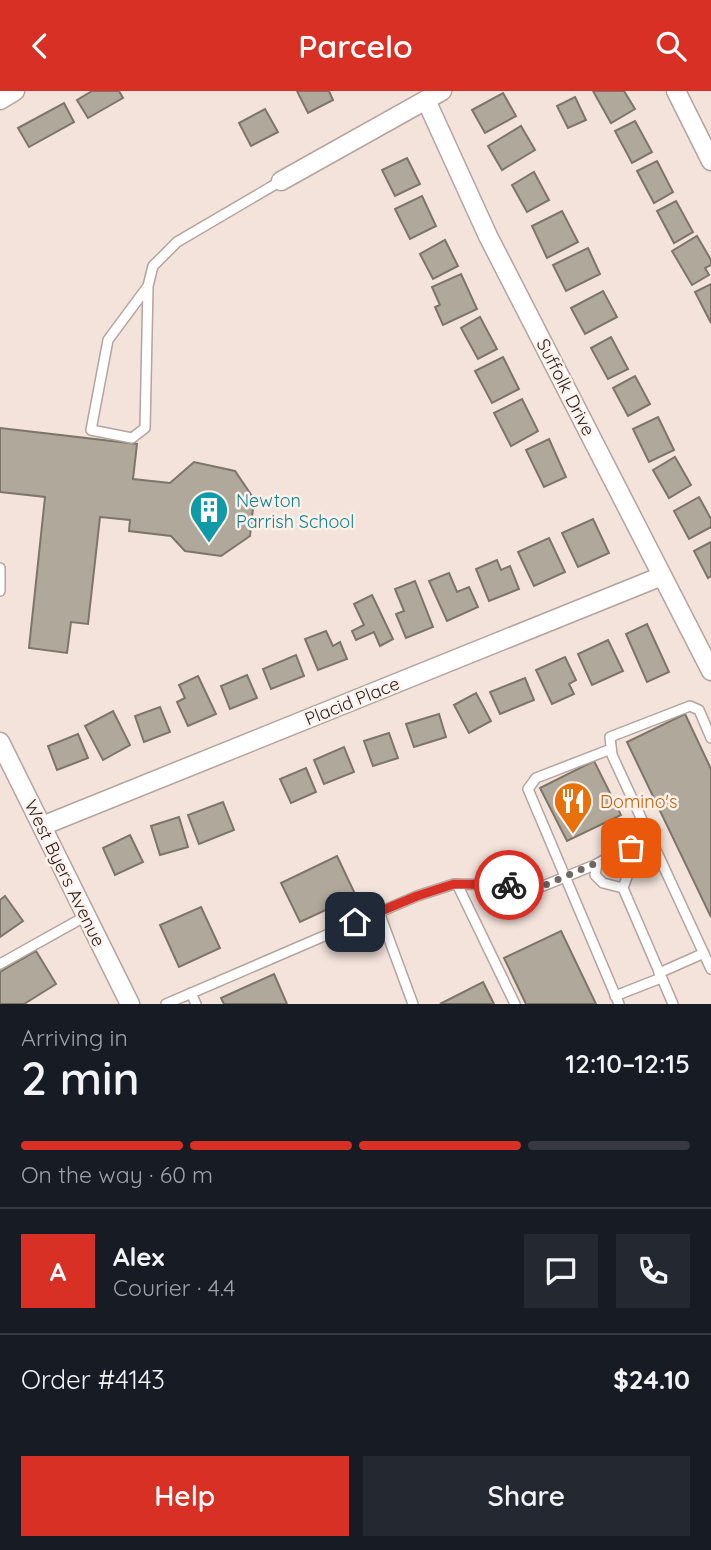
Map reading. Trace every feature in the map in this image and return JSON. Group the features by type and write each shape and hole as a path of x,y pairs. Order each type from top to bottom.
{"street":[{"path":"0,100 15,91"},
{"path":"281,181 443,91"},
{"path":"676,91 711,161"},
{"name":"Suffolk Drive","path":"426,100 488,236 711,671"},
{"name":"Placid Place","path":"42,826 662,576"},
{"name":"West Byers Avenue","path":"0,742 130,1004"}],"lane":[{"path":"148,286 108,340 90,430 132,438 145,428 148,286 153,266 177,242 281,181"},
{"path":"0,568 0,591"},
{"path":"711,738 699,710 690,706 610,737 612,755 711,969"},
{"path":"611,749 536,778 528,789 617,1000 702,954"},
{"path":"166,1004 417,896 457,884 543,886 650,840"},
{"path":"612,855 624,862 628,874 623,888 673,1004"},
{"path":"597,864 595,875 603,883 623,888"},
{"path":"457,884 515,1004"},
{"path":"379,912 414,1004"},
{"path":"0,964 86,916"},
{"path":"191,993 196,1004"}],"building":[{"path":"92,91 119,91 123,98 88,118 77,100"},
{"path":"297,91 329,91 333,100 308,113"},
{"path":"593,91 624,91 635,109 611,123"},
{"path":"503,93 516,116 485,133 472,110"},
{"path":"575,97 586,120 568,128 557,106"},
{"path":"64,103 74,122 29,147 18,128"},
{"path":"265,109 278,132 251,146 239,123"},
{"path":"635,121 652,152 632,163 615,131"},
{"path":"521,126 535,150 502,170 488,146"},
{"path":"407,158 420,184 395,196 382,170"},
{"path":"657,161 673,192 654,203 637,171"},
{"path":"534,172 549,200 527,212 512,185"},
{"path":"422,196 436,226 410,239 395,209"},
{"path":"676,201 693,232 674,243 657,211"},
{"path":"562,211 578,242 547,258 532,226"},
{"path":"697,236 711,260 711,265 705,268 709,275 692,285 672,251"},
{"path":"445,240 458,266 433,279 420,254"},
{"path":"588,248 600,274 566,291 553,265"},
{"path":"461,274 477,309 443,325 435,307 440,305 432,287"},
{"path":"711,284 711,323 695,292"},
{"path":"603,291 617,317 585,334 571,308"},
{"path":"480,317 497,349 478,359 461,328"},
{"path":"611,337 628,369 608,379 591,348"},
{"path":"503,357 519,389 492,403 475,371"},
{"path":"635,376 650,404 628,416 613,388"},
{"path":"522,399 538,431 511,446 494,413"},
{"path":"658,417 674,450 649,462 633,429"},
{"name":"Newton Parrish School","path":"0,428 137,444 133,479 170,483 194,462 235,471 254,499 250,536 221,556 185,551 171,536 129,531 130,520 100,517 88,624 71,622 67,653 29,648 45,497 0,492"},
{"path":"549,439 566,477 544,487 526,450"},
{"path":"675,457 691,485 669,498 653,470"},
{"path":"699,497 711,519 711,527 689,539 674,511"},
{"path":"593,519 609,553 578,567 562,533"},
{"path":"549,538 565,572 534,586 518,552"},
{"path":"711,542 711,576 708,578 694,551"},
{"path":"497,560 501,570 510,566 519,589 489,601 476,569"},
{"path":"449,573 457,592 469,587 478,607 447,621 429,581"},
{"path":"415,581 433,627 406,638 396,614 404,611 395,589"},
{"path":"372,595 393,639 380,646 374,632 356,640 352,631 364,625 354,604"},
{"path":"647,624 669,672 647,682 626,634"},
{"path":"326,631 333,646 340,642 347,659 318,670 305,639"},
{"path":"608,640 623,671 592,685 578,654"},
{"path":"296,655 304,676 271,689 263,669"},
{"path":"565,657 576,680 569,684 574,694 552,704 536,670"},
{"path":"247,675 257,698 230,709 221,686"},
{"path":"198,676 216,714 188,726 177,702 185,698 179,685"},
{"path":"525,678 534,700 500,714 490,692"},
{"path":"476,693 491,721 469,733 454,705"},
{"path":"160,707 170,732 144,742 135,716"},
{"path":"113,711 130,745 103,760 85,726"},
{"path":"439,714 446,737 414,747 406,724"},
{"path":"685,714 711,769 711,917 627,742"},
{"path":"389,733 398,758 373,766 364,741"},
{"path":"78,734 88,758 57,770 48,746"},
{"path":"344,747 354,772 324,784 314,760"},
{"path":"594,761 621,815 567,841 540,788"},
{"path":"306,768 316,792 291,803 280,779"},
{"path":"223,802 234,830 199,844 188,815"},
{"path":"179,817 188,847 160,855 151,826"},
{"path":"130,835 143,862 115,875 103,848"},
{"path":"337,856 356,896 300,922 281,883"},
{"path":"5,896 23,921 0,937 0,900"},
{"path":"201,907 220,948 179,967 160,925"},
{"path":"561,931 596,1004 526,1004 504,958"},
{"path":"36,951 56,984 24,1004 0,1004 0,972"},
{"path":"274,974 287,1004 224,1004 221,998"},
{"path":"483,982 494,1004 440,1004"}],"way so far":[{"path":"509,885 543,886 631,848"}],"place":[{"name":"Newton Parrish School","path":"209,544"},
{"name":"Domino's","path":"573,835"}],"route":[{"path":"355,922 454,884 509,885"}]}
